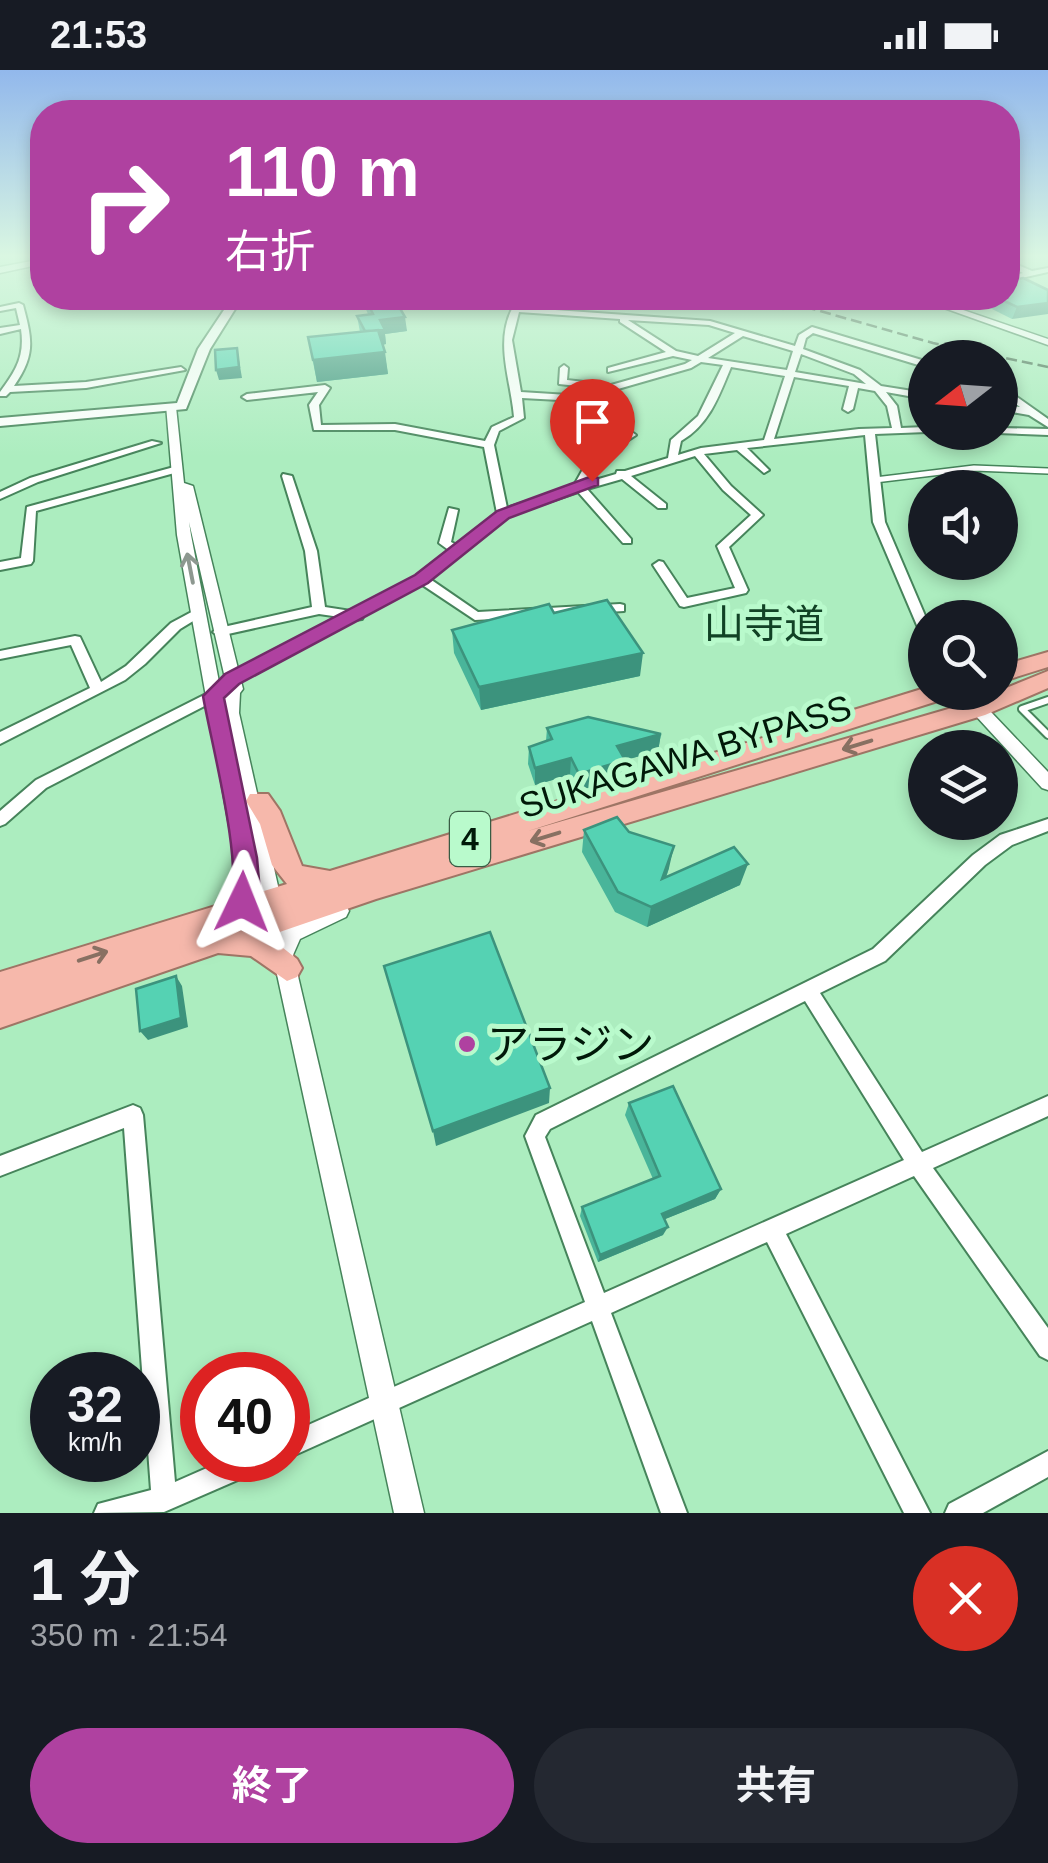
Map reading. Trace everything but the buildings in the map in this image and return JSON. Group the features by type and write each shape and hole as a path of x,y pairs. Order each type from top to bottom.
{"highway":[{"path":"1018,668 1048,659"},
{"name":"SUKAGAWA BYPASS","path":"1018,687 1048,679"},
{"name":"SUKAGAWA BYPASS","path":"399,871 908,702"},
{"name":"SUKAGAWA BYPASS","path":"0,986 164,934 273,908 939,710"},
{"path":"259,800 270,809 283,862 300,881 399,871"},
{"name":"4","path":"0,1014 151,963 273,908"},
{"path":"151,963 238,941 252,941 285,961"}],"main road":[{"path":"176,406 181,370 205,322"},
{"path":"176,406 217,322"},
{"path":"0,422 176,406"}],"street":[{"path":"3,393 22,371 28,354 30,338 24,322"},
{"path":"503,514 490,445 495,428 519,418 508,360 509,322"},
{"path":"627,322 673,353 908,393"},
{"path":"698,322 841,364 878,388 892,406 897,430"},
{"path":"1000,322 1011,326 1048,325 1048,341"},
{"path":"0,331 25,326"},
{"path":"768,443 802,337 812,330 908,359"},
{"path":"578,486 595,457 632,435 582,401 705,359 742,333"},
{"path":"611,370 673,353"},
{"path":"672,457 676,440 688,435 707,411 728,363"},
{"path":"564,368 562,382 590,385 590,397"},
{"path":"3,393 181,370"},
{"path":"848,409 854,384"},
{"path":"247,397 325,388 314,405 317,428 394,427 490,445"},
{"path":"517,395 590,397"},
{"path":"1018,401 1048,424"},
{"path":"164,934 242,902 247,892 174,470 176,406"},
{"path":"176,406 187,485 259,800 273,908"},
{"path":"1018,411 1034,413"},
{"path":"0,820 11,806 41,784 213,696 232,679 422,579 503,514 672,457 739,446 908,430"},
{"path":"1018,431 1048,432"},
{"path":"870,432 879,522 912,600"},
{"path":"0,496 34,480 156,443"},
{"path":"739,446 764,470"},
{"path":"658,565 684,602 742,590 723,546 758,515 697,452"},
{"path":"0,566 27,561 31,509 174,470"},
{"path":"621,473 662,506"},
{"path":"287,476 311,551 319,610"},
{"path":"578,486 627,541"},
{"path":"454,510 445,543 458,551"},
{"path":"422,579 475,616 620,608"},
{"path":"218,632 319,610 358,616"},
{"path":"0,739 140,662 176,622 199,612"},
{"path":"0,655 74,640 97,688"},
{"path":"232,679 231,714 409,1513"},
{"path":"978,710 1048,783"},
{"path":"674,1513 535,1136 543,1122 879,956 979,860 1006,840 1048,825"},
{"path":"244,858 273,908"},
{"path":"285,961 292,934 307,924 366,902 399,871"},
{"path":"809,992 918,1164 1048,1348"},
{"path":"310,1436 1048,1106"},
{"path":"0,1166 132,1115 164,1499"},
{"path":"772,1229 917,1513"},
{"path":"958,1513 1048,1463"},
{"path":"108,1513 164,1499 203,1482"}],"lane":[{"path":"875,480 974,468 1048,472"},
{"path":"1048,700 1022,709 1048,735"}],"railway":[{"path":"860,322 933,343 1048,367"}],"place":[{"name":"アラジン","path":"467,1044"}],"district":[{"name":"山寺道","path":"764,624"}],"route":[{"path":"242,902 247,892 244,858 213,696 232,679 422,579 503,514 592,481"}]}
